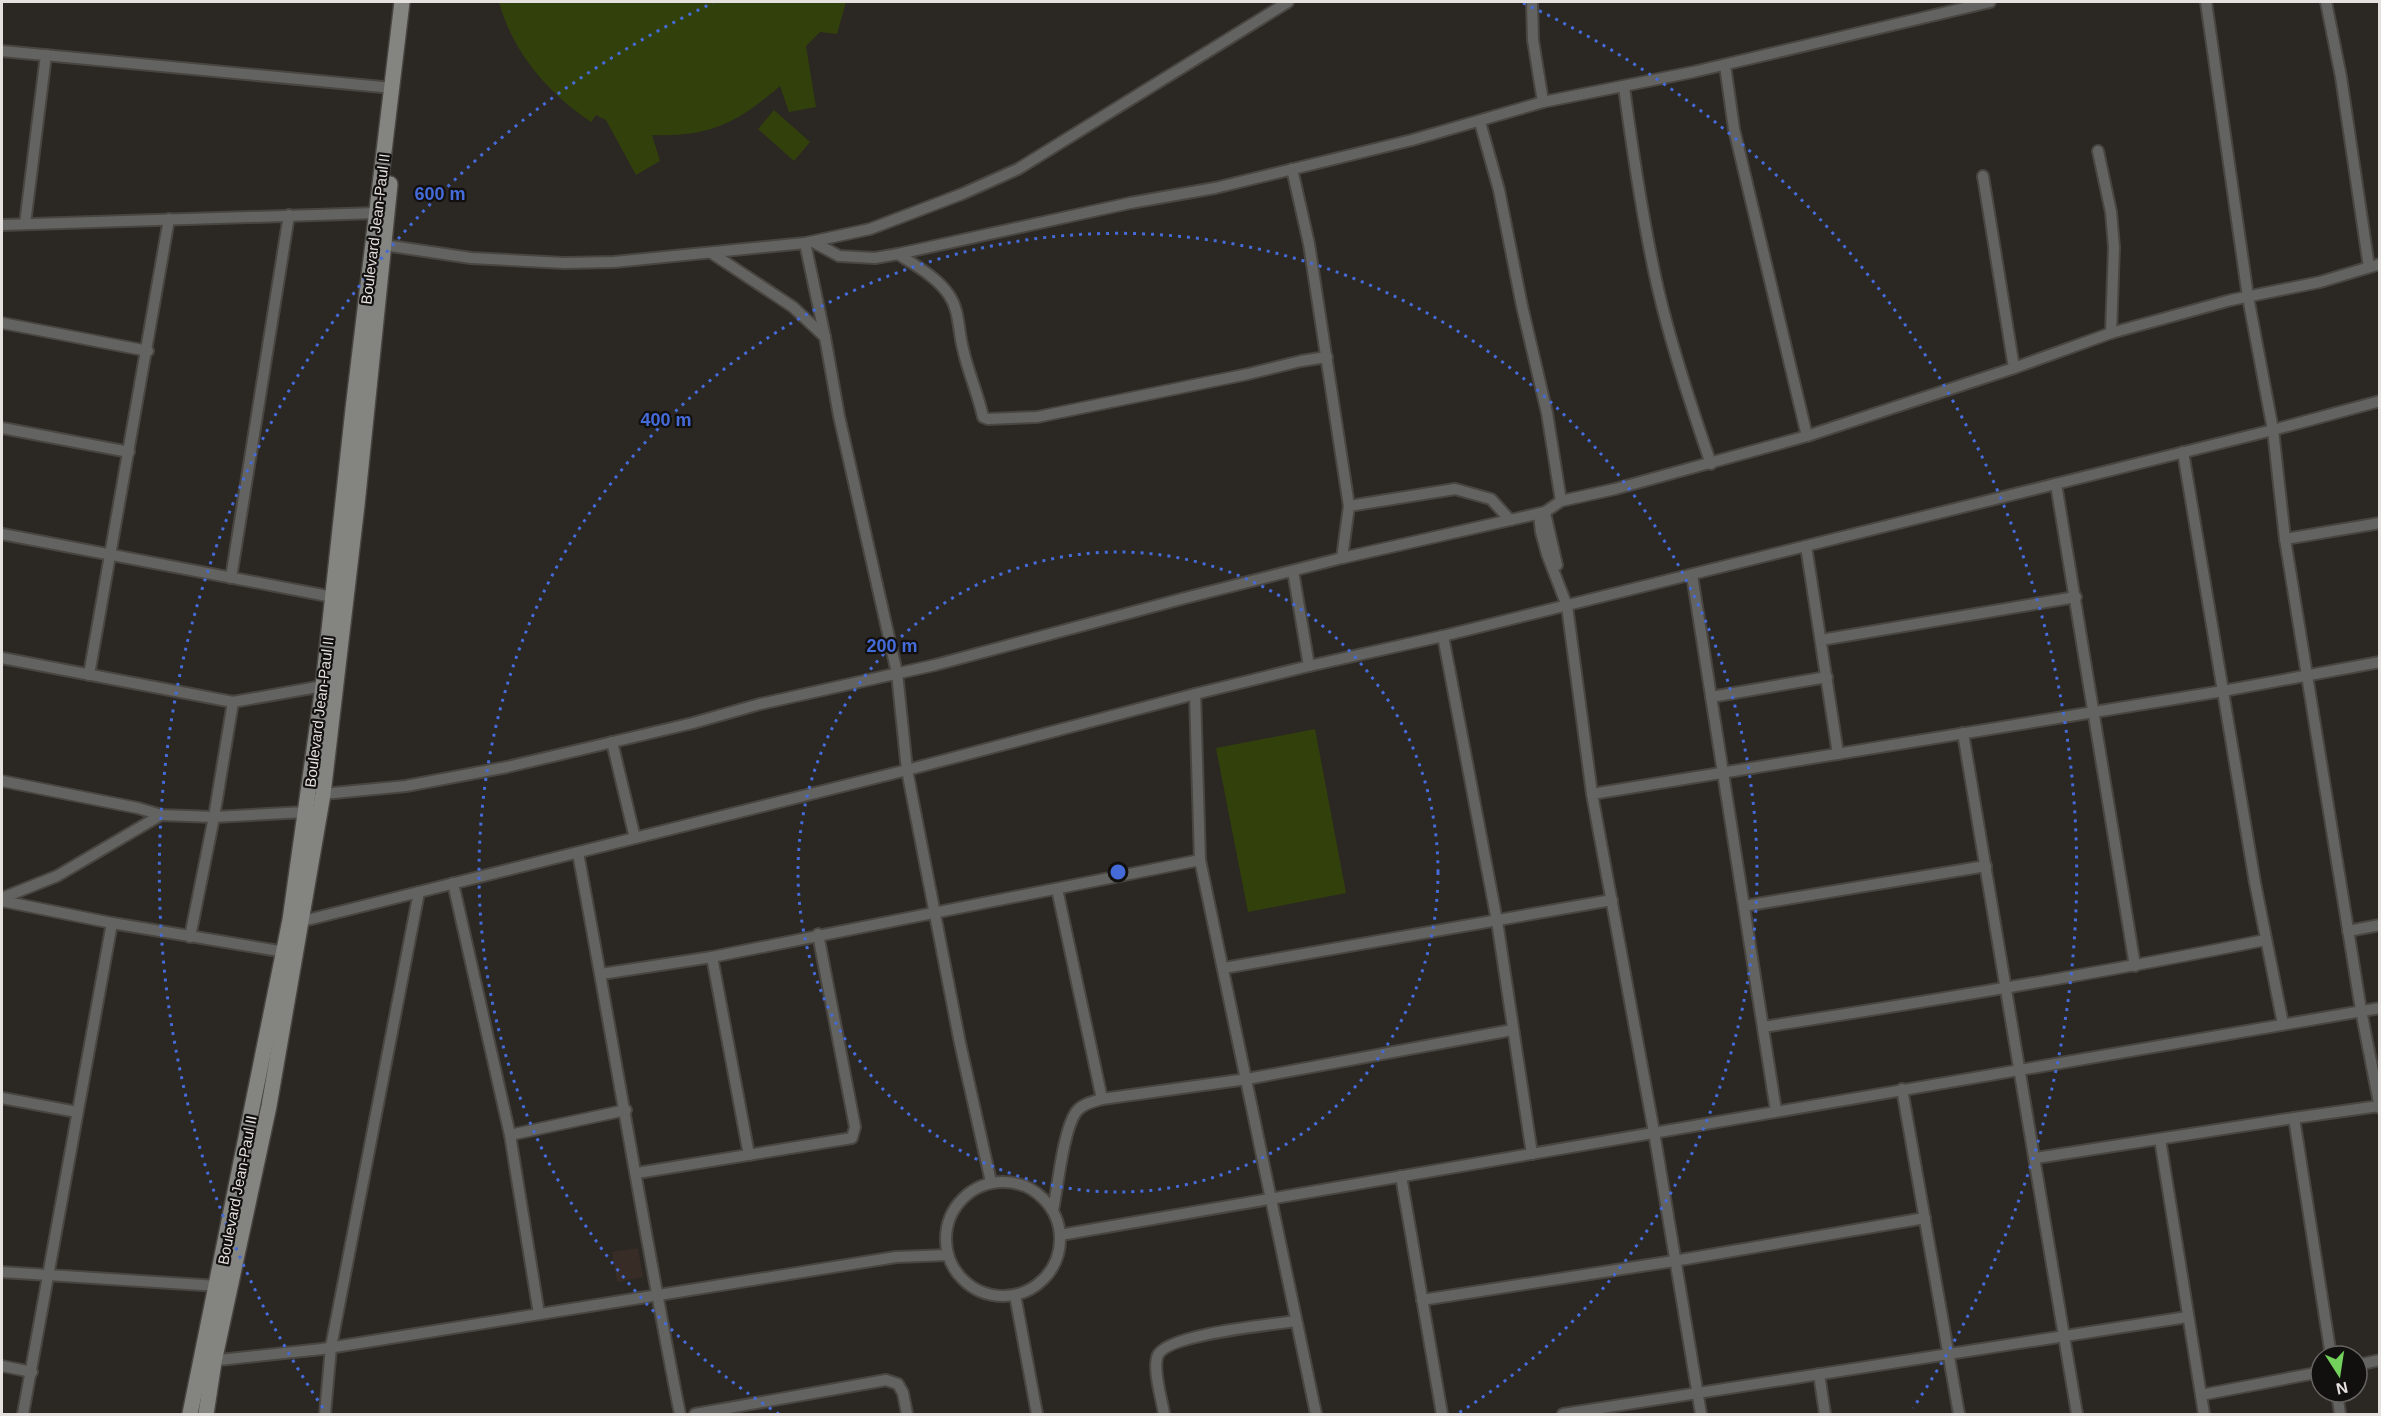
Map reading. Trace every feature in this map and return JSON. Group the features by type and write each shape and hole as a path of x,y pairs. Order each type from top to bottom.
{"main road":[{"name":"Boulevard Jean-Paul II","path":"206,1414 208,1361 218,1286 285,952 296,920 323,794 357,505 378,244 376,213 402,2"},
{"name":"Boulevard Jean-Paul II","path":"190,1414 208,1361 269,1106 296,920 305,812 378,244 412,2"}],"street":[{"path":"378,244 471,258 564,263 614,262 809,243 870,229 962,194 1018,169 1288,2"},
{"path":"1532,2 1533,40 1543,102"},
{"path":"809,243 840,256 875,258 898,254 1130,202 1215,188 1480,122 1543,102 1725,65 1990,2"},
{"path":"2036,1158 2379,1107 2306,674 2285,539 2273,430 2248,297 2206,2"},
{"path":"323,794 406,786 460,777 612,742 760,704 947,662 1342,558 1542,513 1561,501 1711,464 1808,436 2014,368 2111,333 2231,300 2320,282 2374,266 2326,2"},
{"path":"2,51 393,88"},
{"path":"25,224 46,56"},
{"path":"1725,65 1734,129 1808,436"},
{"path":"1624,87 1636,179 1658,290 1684,386 1711,464"},
{"path":"1480,122 1499,190 1522,306 1547,412 1561,501"},
{"path":"2098,151 2111,212 2114,247 2111,333"},
{"path":"1292,168 1309,244 1349,506 1342,558"},
{"path":"1983,176 2014,368"},
{"path":"2,225 376,213"},
{"path":"231,578 288,215"},
{"path":"89,675 169,219"},
{"path":"809,243 839,416 897,673 907,770 960,1043 991,1182"},
{"path":"713,254 793,307 825,337"},
{"path":"898,254 930,275 950,295 955,306 962,346 975,392 983,417 988,419 1037,417 1326,357"},
{"path":"2,323 147,351"},
{"path":"296,920 453,884 907,770 1195,694 1566,606 2273,430 2379,400"},
{"path":"2,428 129,452"},
{"path":"2183,452 2265,940 2283,1023"},
{"path":"2056,484 2135,966"},
{"path":"1349,506 1455,489 1491,499 1510,520"},
{"path":"1542,513 1541,532 1566,606 1592,794 1654,1132 1701,1414"},
{"path":"2285,539 2379,523"},
{"path":"2,534 333,597"},
{"path":"1806,546 1838,754"},
{"path":"1293,571 1309,666"},
{"path":"1692,575 1776,1111"},
{"path":"1821,640 2076,597"},
{"path":"1443,636 1497,921 1532,1154"},
{"path":"2,658 233,702 323,686"},
{"path":"1592,794 2223,691 2379,662"},
{"path":"1711,697 1827,677"},
{"path":"1195,694 1200,860 1316,1414"},
{"path":"190,937 214,817 233,702"},
{"path":"1963,733 2078,1414"},
{"path":"612,742 634,838"},
{"path":"2,781 138,808 161,815 214,817 305,812"},
{"path":"2,900 57,876 161,815"},
{"path":"578,852 680,1414"},
{"path":"601,974 712,957 818,934 1200,860"},
{"path":"1743,906 1986,866"},
{"path":"453,884 510,1135 539,1314"},
{"path":"1057,889 1102,1100"},
{"path":"325,1414 331,1347 419,892"},
{"path":"2,900 112,923 285,952"},
{"path":"1224,968 1612,900"},
{"path":"23,1414 112,923"},
{"path":"2348,931 2379,925"},
{"path":"637,1173 852,1138 855,1127 818,934"},
{"path":"1763,1027 2007,989 2265,940"},
{"path":"712,957 749,1155"},
{"path":"1060,1235 2379,1008"},
{"path":"1053,1210 1068,1137 1077,1112 1087,1103 1247,1079 1512,1030"},
{"path":"1902,1089 1959,1414"},
{"path":"2,1098 77,1112"},
{"path":"510,1135 626,1110"},
{"path":"2294,1118 2329,1344"},
{"path":"2160,1139 2204,1414"},
{"path":"1401,1176 1442,1414"},
{"path":"991,1182 1009,1182 1027,1186 1042,1197 1053,1210 1060,1235 1059,1251 1053,1266 1043,1280 1030,1289 1015,1295 989,1294 967,1284 955,1272 948,1255 945,1238 947,1228 958,1202 973,1189 991,1182"},
{"path":"1422,1300 1925,1218"},
{"path":"208,1361 331,1347 897,1257 948,1255"},
{"path":"2,1272 218,1286"},
{"path":"1015,1295 1037,1414"},
{"path":"1563,1414 2187,1317"},
{"path":"1164,1414 1155,1364 1159,1353 1168,1345 1186,1338 1295,1321"},
{"path":"2,1366 32,1372"},
{"path":"1819,1374 1825,1414"},
{"path":"2201,1395 2309,1374"},
{"path":"695,1414 886,1380 898,1384 903,1393 907,1414"}],"shaded area":[{"path":"638,1248 643,1277 617,1282 612,1252"}],"green space":[{"path":"499,2 846,2 837,34 820,32 806,46 816,107 789,112 780,86 750,110 722,125 690,133 652,135 660,161 636,175 606,120 596,115 591,122 575,111 534,70 513,38"},
{"path":"774,110 810,142 794,161 758,129"},
{"path":"1315,729 1346,893 1248,912 1216,748"}]}
